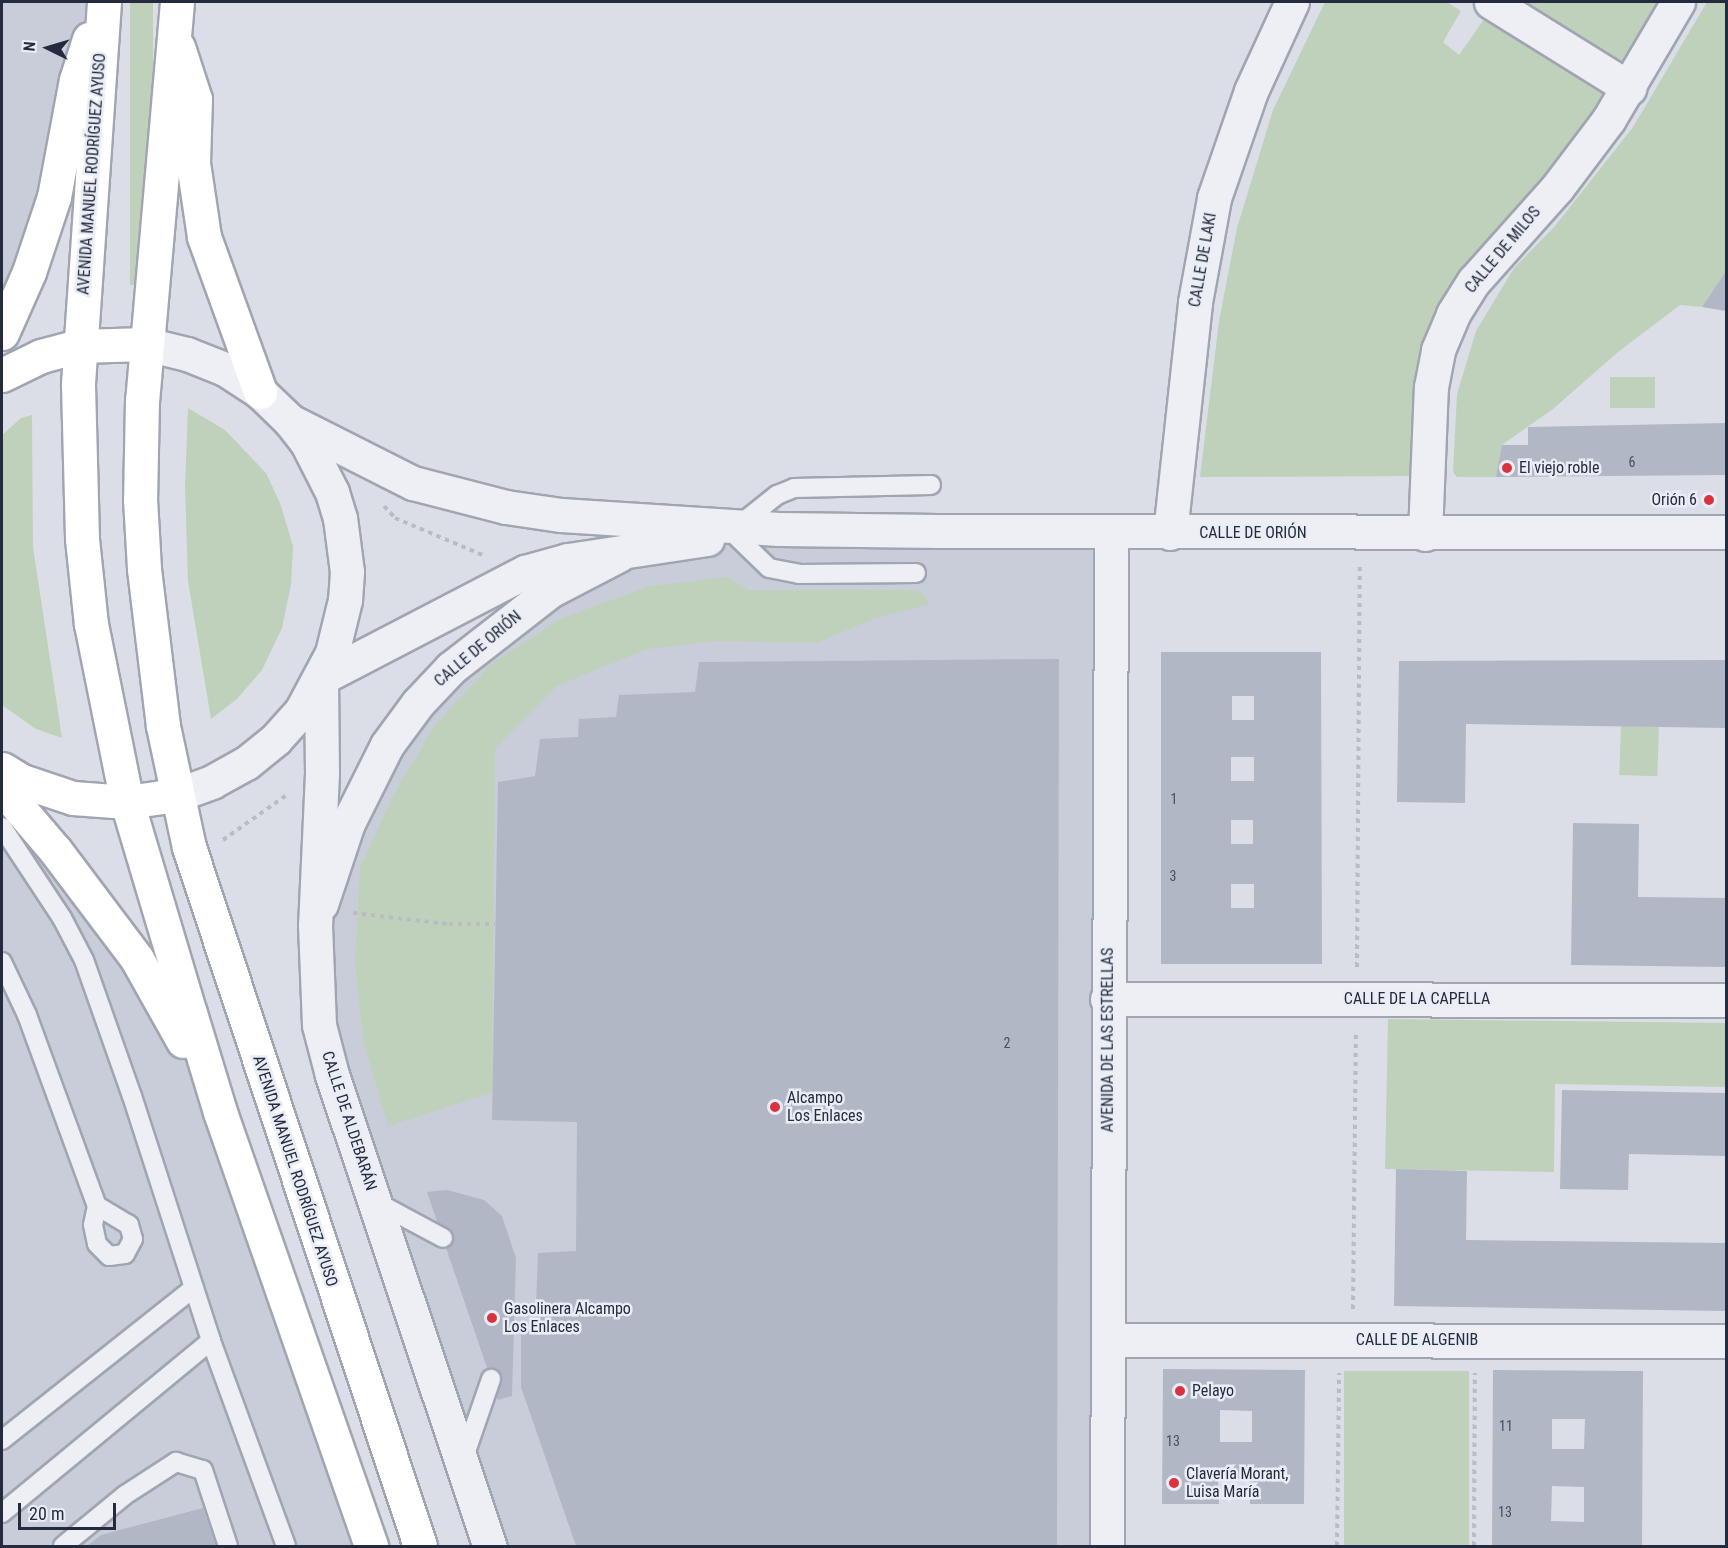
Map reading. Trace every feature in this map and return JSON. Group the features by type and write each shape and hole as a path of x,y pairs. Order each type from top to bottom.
{"main road":[{"path":"2,333 29,272 54,197 76,80 102,2"},
{"name":"AVENIDA MANUEL RODRÍGUEZ AYUSO","path":"102,2 96,155 79,346 78,440 91,624 127,802 220,1112 371,1546"},
{"name":"AVENIDA MANUEL RODRÍGUEZ AYUSO","path":"177,2 146,344 140,499 144,569 163,726 176,795 204,892 420,1546"},
{"path":"174,35 195,99 193,163 204,237 260,392"},
{"path":"2,375 41,356 79,346 146,344"},
{"path":"2,769 22,782 73,798 127,802 176,795"},
{"path":"2,788 54,850 137,959 220,1112"}],"street":[{"name":"CALLE DE LAKI","path":"1170,533 1195,302 1214,198 1251,91 1292,2"},
{"path":"1491,2 1629,88"},
{"name":"CALLE DE MILOS","path":"1425,534 1431,387 1438,350 1453,314 1500,249 1557,188 1629,88 1678,2"},
{"path":"146,344 187,354 225,369 260,392 290,421 307,443 332,492 345,545 345,600 332,653 321,678 301,711 253,757 212,782 176,795"},
{"name":"CALLE DE ORIÓN","path":"290,421 394,475 444,493 561,515 736,531"},
{"name":"CALLE DE ORIÓN","path":"321,678 525,572 631,549 736,531 779,529 1110,534 1726,532"},
{"name":"AVENIDA DE LAS ESTRELLAS","path":"1107,1546 1110,534"},
{"name":"CALLE DE ORIÓN","path":"317,916 348,823 387,745 418,703 451,668 550,591 631,549"},
{"name":"CALLE DE ALDEBARÁN","path":"321,678 322,773 317,916 320,1026 375,1202 490,1546"},
{"name":"CALLE DE LA CAPELLA","path":"1107,999 1726,1000"},
{"name":"CALLE DE ALGENIB","path":"1108,1340 1726,1341"}],"lane":[{"path":"916,573 799,574 769,568 736,531 777,495 794,488 931,485"},
{"path":"4,838 57,910 84,960 211,1341 286,1546"},
{"path":"2,962 27,1015 97,1206"},
{"path":"375,1202 443,1238"},
{"path":"2,1440 194,1287"},
{"path":"2,1513 211,1341"},
{"path":"462,1462 491,1379"},
{"path":"63,1546 125,1495 176,1462 203,1470 228,1546"}],"path":[{"path":"385,497 384,507 389,515 474,548 488,559"},
{"path":"1337,1546 1357,999 1360,533"},
{"path":"223,840 296,789"},
{"path":"317,916 449,924 495,924"},
{"path":"1474,1546 1475,1341"}],"shaded area":[{"path":"2,2 99,2 2,331"},
{"name":"Alcampo Los Enlaces","path":"779,529 1111,534 1106,1546 490,1546 332,1075 330,872 418,703 631,549"},
{"path":"2,789 151,986 218,1111 355,1546 2,1546"}],"green space":[{"path":"130,2 153,2 153,285 130,285"},
{"path":"1325,2 1447,2 1461,11 1443,42 1459,55 1496,2 1668,2 1592,124 1459,286 1418,476 1200,477 1219,321 1237,228 1273,110"},
{"path":"1707,2 1726,2 1726,271 1702,307 1680,305 1618,352 1553,409 1503,444 1496,477 1457,477 1453,472 1457,394 1476,331 1514,268 1555,226 1633,127"},
{"path":"1610,377 1655,377 1655,408 1610,408"},
{"path":"188,408 225,430 266,473 280,503 293,546 291,585 282,628 262,670 237,699 211,719 188,581 185,487"},
{"path":"32,415 33,547 62,738 36,729 2,705 2,435 21,418"},
{"path":"728,577 749,590 919,590 930,604 873,619 817,643 715,641 647,649 557,686 495,749 492,1093 388,1126 363,1039 355,961 360,868 395,792 435,725 491,664 560,619 650,586"},
{"path":"1621,726 1659,727 1657,776 1619,775"},
{"path":"1388,1019 1726,1023 1726,1087 1555,1084 1554,1172 1385,1169"},
{"path":"1344,1371 1469,1371 1469,1546 1344,1546"}],"building":[{"path":"1726,271 1726,311 1702,307"},
{"path":"1726,423 1726,475 1496,477 1502,445 1528,445 1528,427"},
{"path":"1161,652 1321,652 1322,964 1161,964","holes":["1232,696 1254,696 1254,720 1232,720","1231,757 1254,757 1254,781 1231,781","1231,820 1253,820 1253,844 1231,844","1231,884 1254,884 1254,908 1231,908"]},
{"name":"Alcampo Los Enlaces","path":"1059,659 1057,1546 576,1546 521,1387 521,1331 535,1331 538,1253 576,1251 577,1122 492,1120 498,782 535,776 540,739 578,737 579,719 616,717 619,695 695,692 699,662"},
{"path":"1726,660 1726,728 1466,724 1465,803 1397,802 1399,661"},
{"path":"1573,823 1639,824 1638,897 1726,898 1726,967 1571,965"},
{"path":"1562,1090 1726,1093 1726,1156 1629,1154 1628,1190 1560,1189"},
{"path":"1396,1169 1467,1171 1466,1240 1726,1243 1726,1311 1394,1306"},
{"name":"Gasolinera Alcampo Los Enlaces","path":"447,1190 484,1200 502,1216 516,1258 512,1396 498,1400 427,1192"},
{"path":"1163,1369 1305,1370 1304,1504 1250,1504 1250,1479 1218,1479 1219,1504 1162,1504","holes":["1220,1410 1252,1411 1252,1442 1220,1442"]},
{"path":"1493,1370 1643,1371 1642,1546 1492,1546","holes":["1552,1419 1585,1419 1584,1449 1552,1449","1552,1486 1584,1487 1584,1522 1551,1521"]},
{"path":"203,1508 216,1546 87,1546 101,1535"}],"place":[{"name":"El viejo roble","path":"1507,468"},
{"name":"Orión 6","path":"1709,500"},
{"name":"Alcampo Los Enlaces","path":"775,1107"},
{"name":"Gasolinera Alcampo Los Enlaces","path":"492,1318"},
{"name":"Pelayo","path":"1180,1391"},
{"name":"Clavería Morant, Luisa María","path":"1174,1483"}]}
